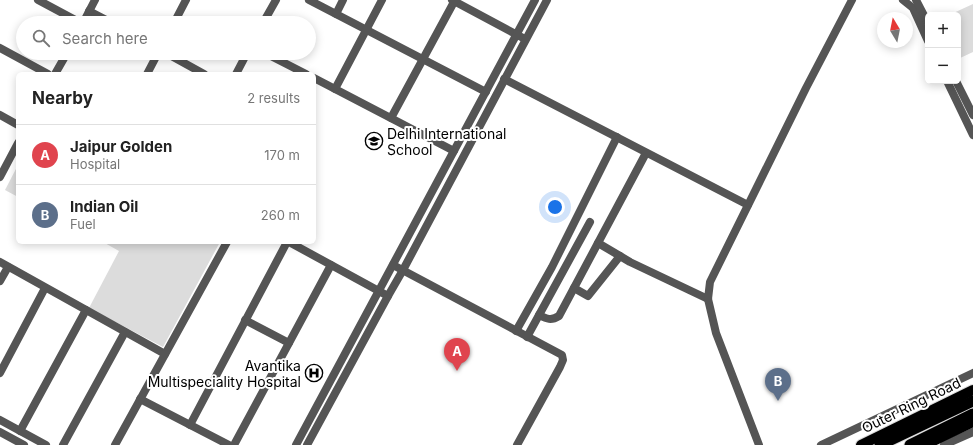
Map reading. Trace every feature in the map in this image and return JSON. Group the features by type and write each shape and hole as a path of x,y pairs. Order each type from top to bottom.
{"highway":[{"path":"880,445 973,401"},
{"path":"910,445 973,414"}],"main road":[{"name":"Outer Ring Road","path":"861,445 973,390"},
{"path":"925,445 973,422"}],"street":[{"path":"38,0 69,16"},
{"path":"86,16 95,0"},
{"path":"178,16 186,0"},
{"path":"267,16 276,0"},
{"path":"309,0 486,92"},
{"path":"336,14 343,0"},
{"path":"335,89 382,0"},
{"path":"391,118 454,0 526,39"},
{"path":"296,445 535,0"},
{"path":"307,445 403,270 546,0"},
{"path":"759,445 716,333 708,299 710,282 806,88 852,0"},
{"path":"903,0 913,8 925,34"},
{"path":"916,0 925,17"},
{"path":"89,11 99,16"},
{"path":"0,48 16,57"},
{"path":"22,60 44,72"},
{"path":"56,72 63,60"},
{"path":"148,72 154,60"},
{"path":"179,60 200,72"},
{"path":"237,72 243,60"},
{"path":"278,60 301,72"},
{"path":"316,79 454,151"},
{"path":"504,79 748,206"},
{"path":"948,84 973,135"},
{"path":"958,84 973,115"},
{"path":"0,115 16,124"},
{"path":"516,331 552,267 617,137"},
{"path":"0,177 16,147"},
{"path":"539,315 549,319 554,319 559,316 646,153"},
{"path":"527,337 590,222"},
{"path":"598,243 630,262 708,299"},
{"path":"115,445 226,244"},
{"path":"190,424 287,244"},
{"path":"292,244 388,296"},
{"path":"574,288 588,296 620,256"},
{"path":"0,281 4,264 165,354"},
{"path":"234,445 331,265"},
{"path":"393,266 562,355 563,360 560,367 517,445"},
{"path":"0,373 45,288"},
{"path":"20,431 86,310"},
{"path":"245,320 289,343"},
{"path":"63,445 126,332"},
{"path":"821,445 973,373"},
{"path":"140,399 229,445"},
{"path":"0,420 46,445"},
{"path":"0,432 24,445"},
{"path":"944,445 973,432"}],"shaded area":[{"path":"973,4 973,52 961,58 961,12 956,12"},
{"path":"16,169 16,196 5,190"},
{"path":"107,244 219,244 163,347 89,308 119,251"}],"place":[{"name":"Delhi International School","path":"374,141"},
{"name":"Jaipur Golden","path":"457,371"},
{"name":"Avantika Multispeciality Hospital","path":"314,373"},
{"name":"Indian Oil","path":"778,401"}]}
